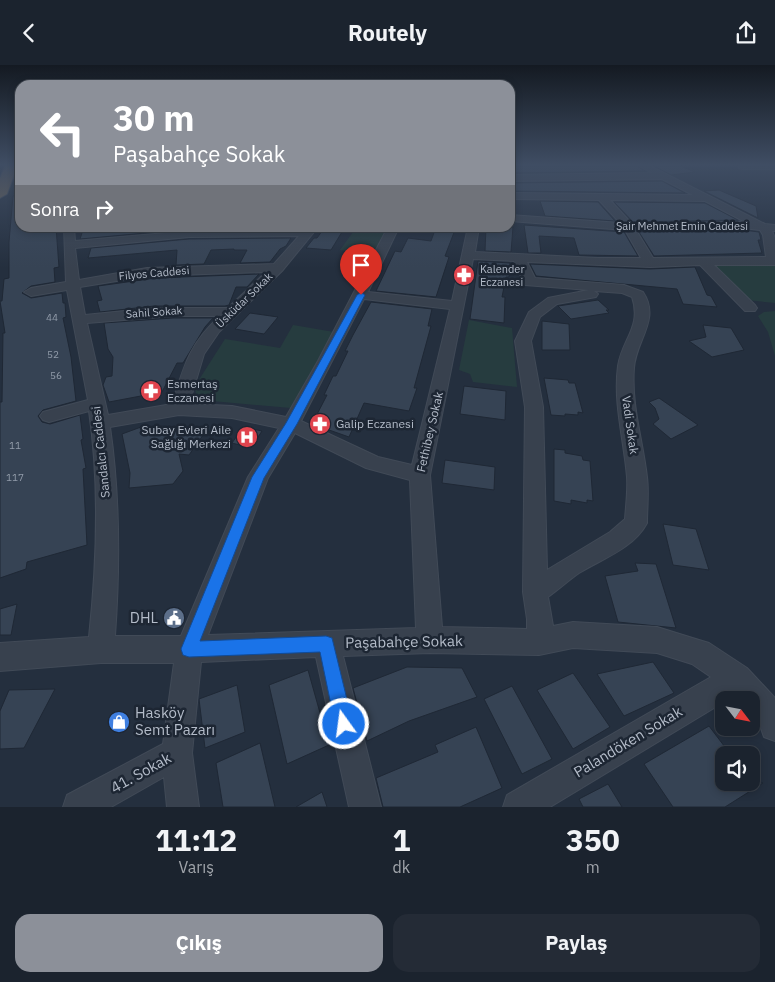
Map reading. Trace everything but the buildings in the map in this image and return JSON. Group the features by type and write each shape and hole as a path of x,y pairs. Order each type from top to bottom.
{"street":[{"path":"603,199 628,227 650,263"},
{"path":"709,199 763,227 775,228"},
{"name":"Şair Mehmet Emin Caddesi","path":"515,218 628,227 743,225 763,227"},
{"path":"469,255 650,263 774,261 769,235 763,227"},
{"path":"69,236 166,232"},
{"name":"Üsküdar Sokak","path":"179,409 196,354 214,329 278,268 308,232"},
{"path":"183,807 177,753 189,649 258,477 292,424 361,295 392,232"},
{"name":"Fethibey Sokak","path":"430,640 420,475 473,232"},
{"name":"Sandalcı Caddesi","path":"69,236 73,283 79,320 100,422 108,524 101,649"},
{"path":"519,258 530,282 632,291"},
{"path":"704,262 750,308"},
{"name":"Filyos Caddesi","path":"31,292 73,283 147,272 278,268"},
{"path":"539,642 540,619 534,592 534,407 523,341 534,315 552,301 584,294 632,291"},
{"name":"Vadi Sokak","path":"534,592 571,566 618,539 636,523 637,480 624,383 627,355 644,321 644,307 638,295 632,291"},
{"path":"361,295 457,306"},
{"name":"Sahil Sokak","path":"79,320 139,311 188,310 230,312"},
{"path":"49,416 96,404"},
{"path":"100,422 179,409 232,412 292,424 373,463 420,475"},
{"name":"Paşabahçe Sokak","path":"0,657 101,649 189,649 430,640 539,642 573,635 657,640 699,653 737,678 769,713 775,726"},
{"path":"326,644 365,807"},
{"name":"Palandöken Sokak","path":"519,807 737,678"},
{"name":"41. Sokak","path":"79,807 177,753"}],"green space":[{"path":"353,232 386,232 375,255 340,250"},
{"path":"775,265 775,303 746,300 711,266"},
{"path":"775,311 775,356 768,332 758,316 764,312"},
{"path":"469,320 512,328 517,387 473,382 470,374 459,370"},
{"path":"293,325 334,332 291,408 201,400 196,394 195,386 225,339 280,348"}],"place":[{"name":"Kalender Eczanesi","path":"464,275"},
{"name":"Esmertaş Eczanesi","path":"151,391"},
{"name":"Galip Eczanesi","path":"320,424"},
{"name":"Subay Evleri Aile Sağlığı Merkezi","path":"247,437"},
{"name":"DHL","path":"174,618"},
{"name":"Hasköy Semt Pazarı","path":"119,722"}],"route":[{"path":"344,724 326,644 189,649 258,477 292,424 361,295"}]}
